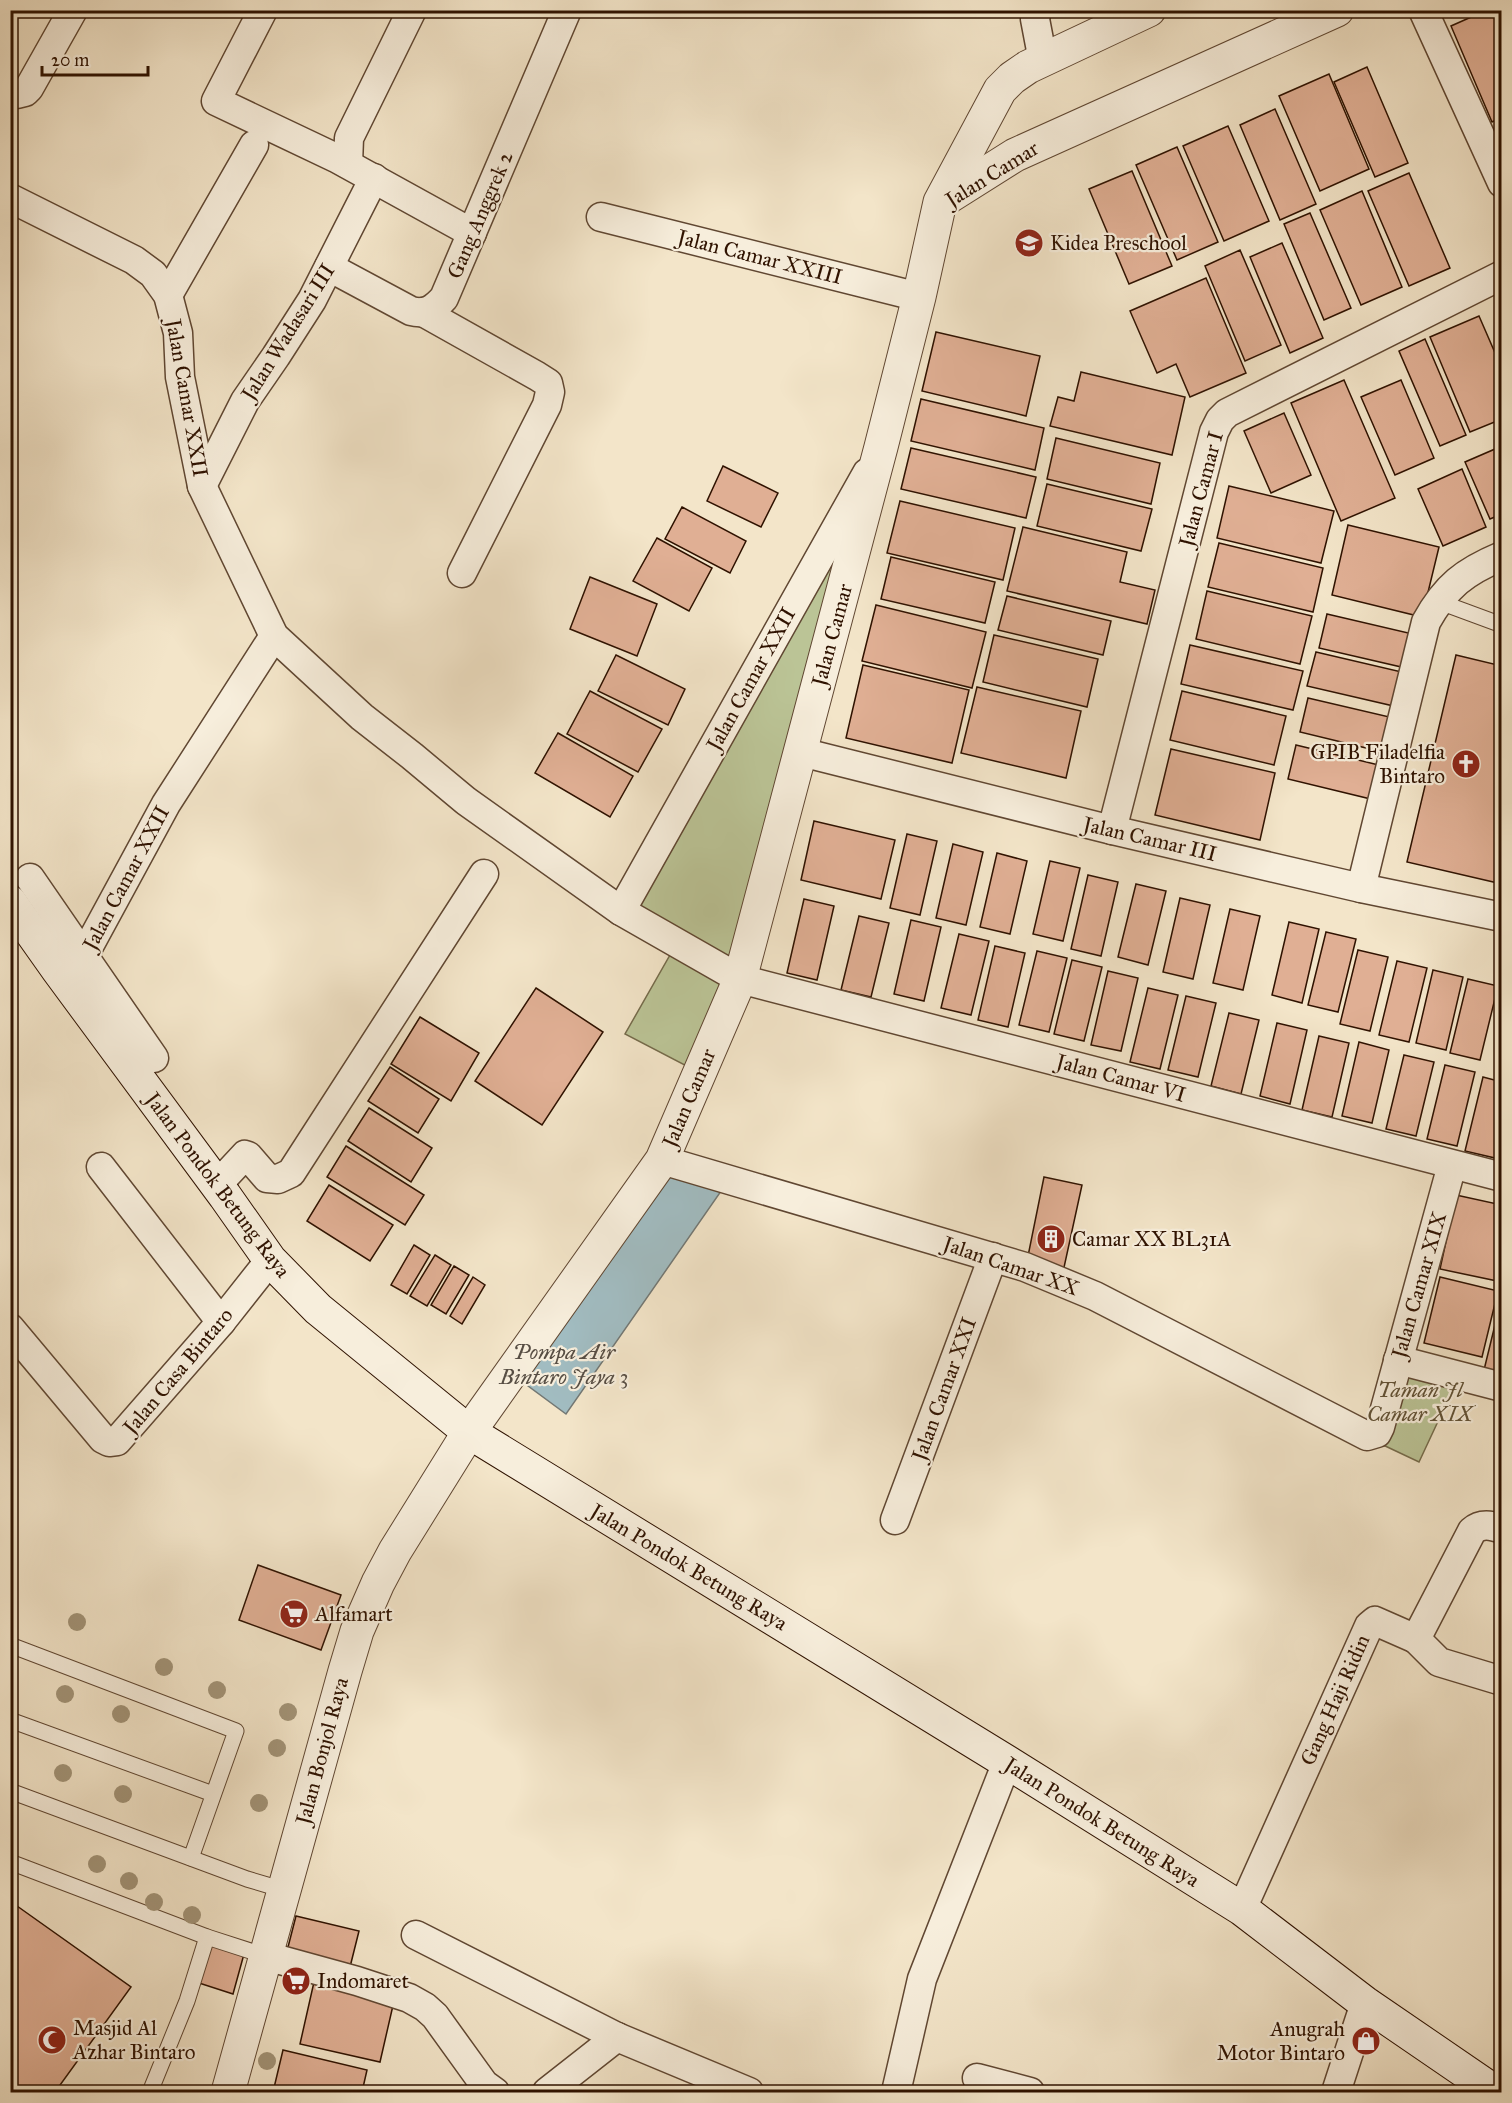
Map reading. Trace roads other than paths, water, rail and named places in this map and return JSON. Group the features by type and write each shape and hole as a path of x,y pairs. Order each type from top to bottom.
{"street":[{"path":"15,93 29,87 73,10"},
{"path":"263,10 216,101 348,164 472,233"},
{"path":"348,164 349,138 412,10"},
{"name":"Gang Anggrek 2","path":"423,312 435,308 444,298 567,10"},
{"path":"1037,10 1035,19 1043,61"},
{"path":"940,202 1000,90 1012,78 1113,17 1149,10"},
{"name":"Jalan Camar","path":"469,1432 662,1160 740,979 881,447 919,297 940,202 1015,155 1337,10"},
{"path":"1423,10 1502,183"},
{"path":"1000,90 997,122 1005,148 1015,155"},
{"path":"168,295 254,145"},
{"name":"Jalan Wadasari III","path":"202,486 245,401 312,300 374,178"},
{"name":"Jalan Camar XXII","path":"10,198 134,260 153,274 168,295 178,333 180,377 202,486 274,636 362,717 466,801 621,911 740,979"},
{"name":"Jalan Camar XXIII","path":"601,217 919,297"},
{"path":"329,267 407,310 423,312 548,383 550,392 547,405 462,573"},
{"name":"Jalan Camar I","path":"1112,830 1214,432 1220,420 1227,413 1502,275"},
{"name":"Jalan Camar XXII","path":"621,911 881,447"},
{"path":"1361,888 1426,622 1437,601 1452,584 1465,574 1502,556"},
{"name":"Jalan Camar XXII","path":"153,1058 82,957 166,804 274,636"},
{"name":"Jalan Camar III","path":"801,752 1112,830 1361,888 1502,917"},
{"path":"217,1185 245,1155 267,1178 278,1179 291,1173 484,873"},
{"path":"20,890 82,957"},
{"name":"Jalan Pondok Betung Raya","path":"20,890 58,970 270,1260 318,1309 469,1432 1007,1761 1242,1909 1365,2003 1495,2092"},
{"name":"Jalan Camar VI","path":"740,979 1502,1177"},
{"name":"Jalan Camar XX","path":"662,1160 1025,1267 1095,1296 1362,1434 1372,1436"},
{"name":"Jalan Camar XIX","path":"1372,1436 1380,1427 1452,1165"},
{"path":"101,1167 221,1322"},
{"name":"Jalan Camar XXI","path":"895,1520 993,1257"},
{"name":"Jalan Casa Bintaro","path":"10,1328 103,1439 115,1442 221,1322 270,1260"},
{"path":"1398,1360 1502,1387"},
{"name":"Jalan Bonjol Raya","path":"228,2092 357,1631 395,1551 469,1432"},
{"path":"1490,1527 1472,1531 1416,1639 1439,1662 1502,1682"},
{"name":"Gang Haji Ridin","path":"1242,1909 1369,1626 1375,1621 1416,1639"},
{"path":"896,2092 922,1978 1007,1761"},
{"path":"416,1935 617,2037 749,2092"},
{"path":"266,1956 409,1998 435,2016 484,2084 495,2092"},
{"path":"1336,2092 1365,2003"},
{"path":"547,2092 617,2037"},
{"path":"977,2078 1030,2092"}],"lane":[{"path":"1437,601 1502,625"},
{"path":"10,1645 236,1731 191,1858"},
{"path":"10,1720 213,1794"},
{"path":"10,1791 247,1879 284,1890"},
{"path":"10,1862 207,1937 266,1956"},
{"path":"150,2092 187,2001 207,1937"}],"water":[{"name":"Pompa Air Bintaro Jaya 3","path":"664,1168 726,1184 566,1414 516,1377"}],"place":[{"name":"Kidea Preschool","path":"1029,243"},
{"name":"GPIB Filadelfia Bintaro","path":"1466,764"},
{"name":"Camar XX BL31A","path":"1051,1239"},
{"name":"Alfamart","path":"294,1614"},
{"name":"Indomaret","path":"296,1981"},
{"name":"Masjid Al Azhar Bintaro","path":"52,2040"},
{"name":"Anugrah Motor Bintaro","path":"1366,2041"}],"park label":[{"name":"Taman Jl Camar XIX","path":"1420,1402"}]}
